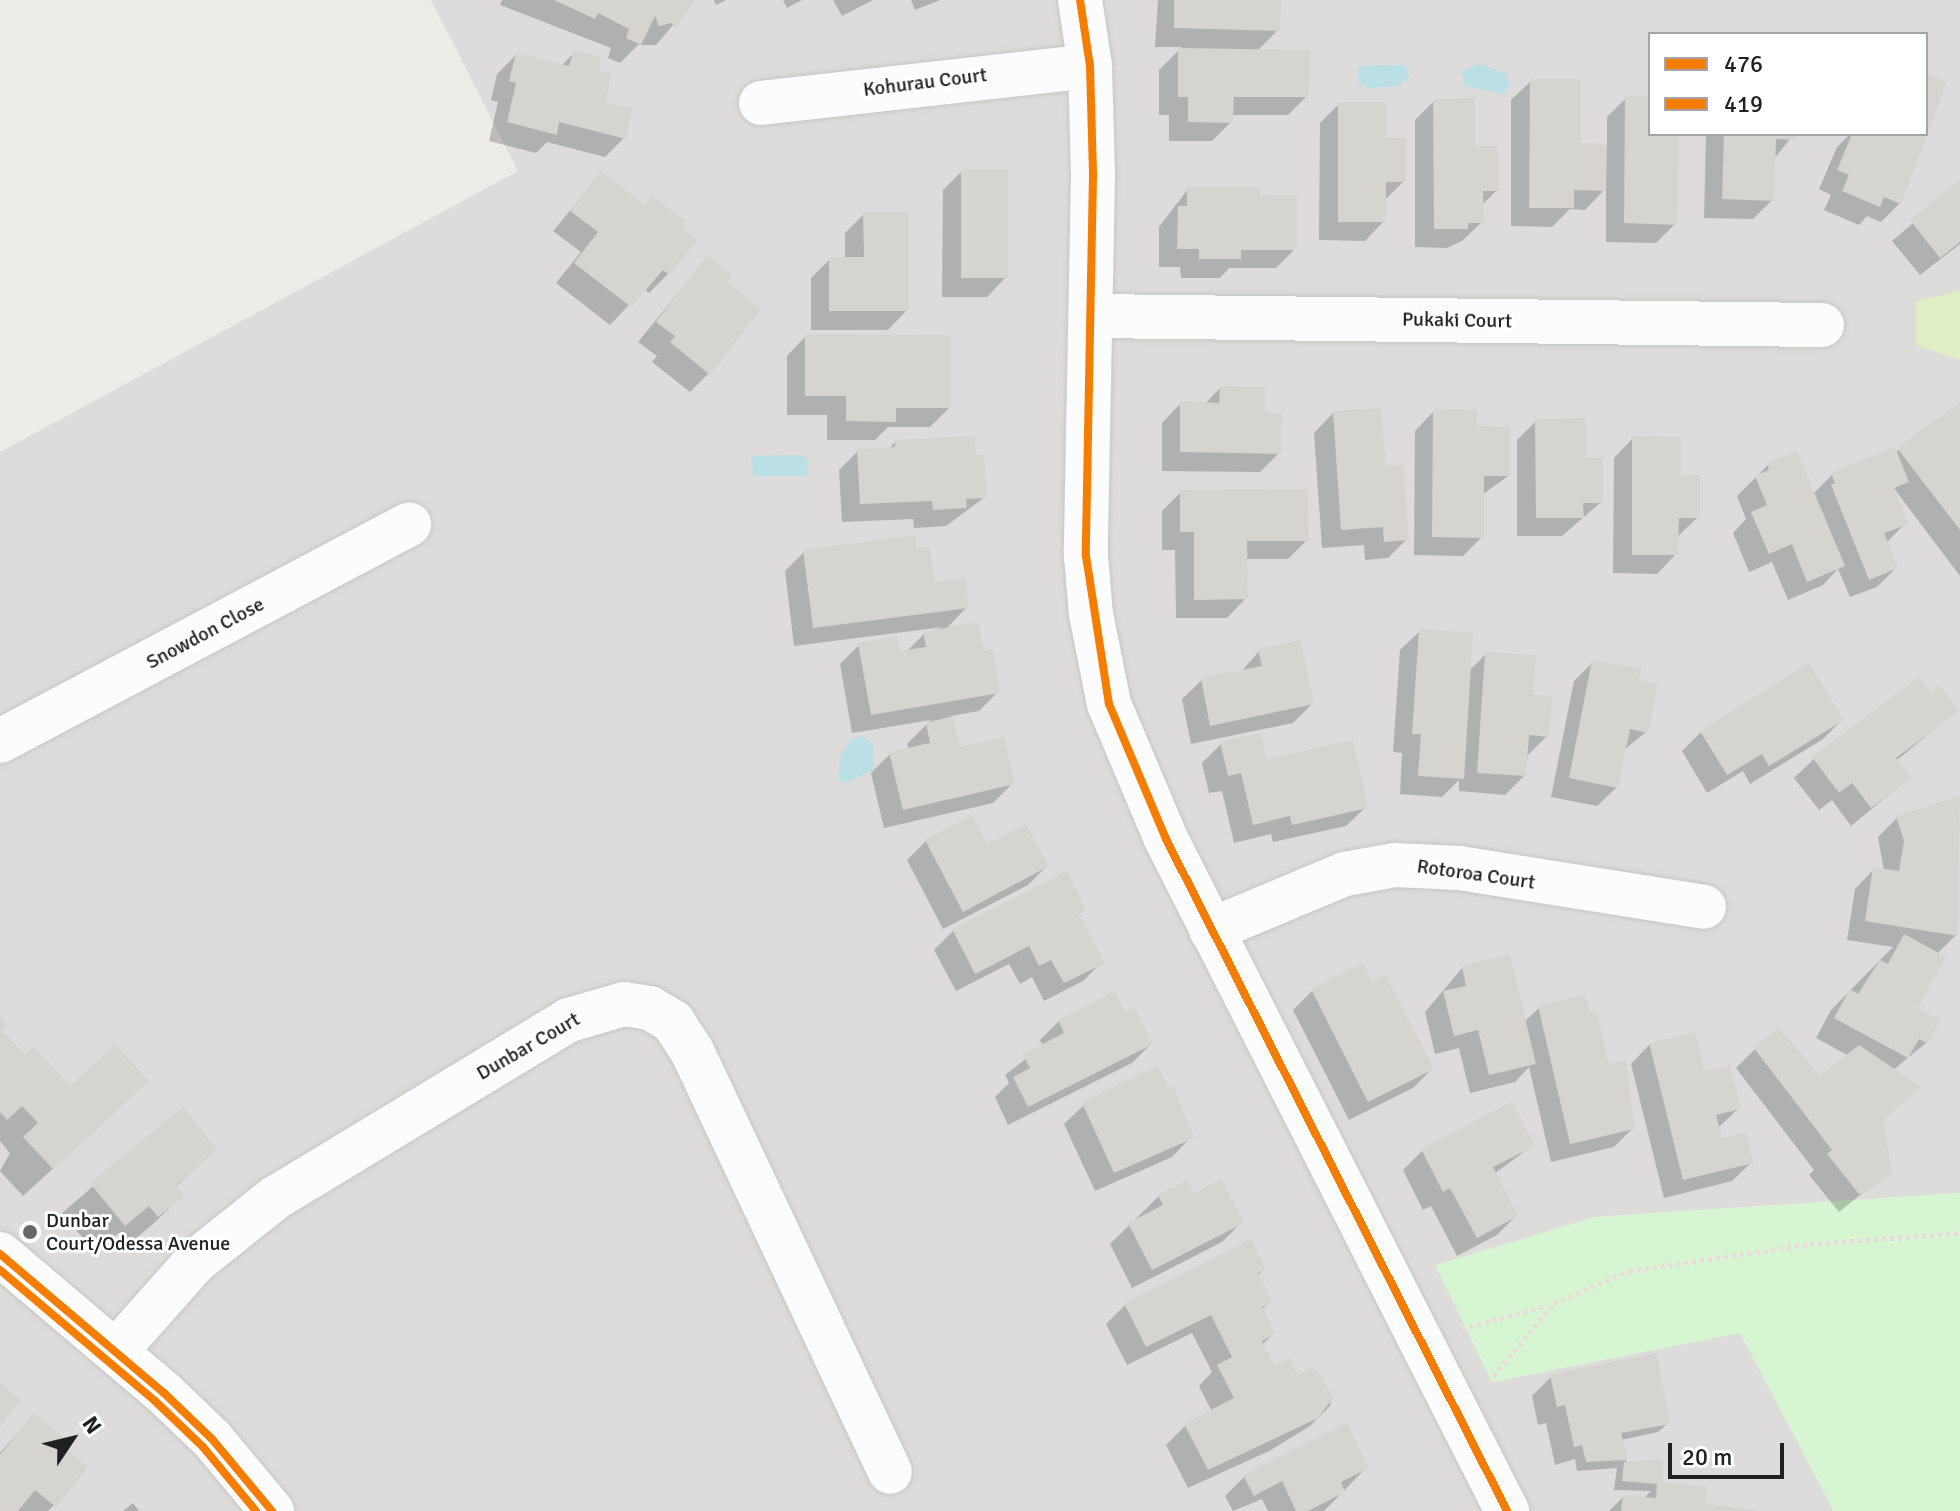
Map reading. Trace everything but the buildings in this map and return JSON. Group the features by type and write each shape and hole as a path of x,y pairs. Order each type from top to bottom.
{"street":[{"path":"1080,0 1090,66 1093,316 1086,556 1100,666 1127,752 1211,930 1507,1511"},
{"name":"Kohurau Court","path":"761,103 1090,66"},
{"name":"Pukaki Court","path":"1093,316 1822,325"},
{"name":"Snowdon Close","path":"0,741 409,524"},
{"name":"Rotoroa Court","path":"1211,930 1345,874 1395,865 1459,868 1704,907"},
{"name":"Dunbar Court","path":"116,1351 196,1261 275,1198 569,1020 597,1007 624,1004 650,1008 673,1022 692,1051 890,1472"},
{"path":"0,1254 116,1351 212,1439 272,1511"}],"path":[{"path":"1461,1329 1554,1303 1593,1284 1655,1266 1810,1244 1960,1233"},
{"path":"1487,1382 1554,1303"}],"shaded area":[{"path":"431,0 1960,0 1960,291 1916,302 1917,345 1960,360 1960,1193 1595,1217 1493,1382 1740,1332 1834,1511 0,1511 0,452 518,171"}],"green space":[{"path":"1960,291 1960,360 1916,345 1916,301"},
{"path":"1960,1193 1960,1511 1834,1511 1740,1333 1492,1382 1435,1265 1595,1217"}],"water":[{"path":"1480,64 1505,73 1510,83 1504,94 1464,86 1462,71"},
{"path":"1406,65 1409,77 1398,86 1368,88 1358,82 1359,66"},
{"path":"802,455 808,460 807,476 753,476 751,456"},
{"path":"861,736 873,744 874,770 844,784 838,777 840,757 850,741"}],"transit line":[{"name":"476","path":"1080,0 1090,66 1093,175 1086,556 1109,704 1166,839 1507,1511"},
{"name":"476","path":"0,1254 163,1392 212,1439 272,1511"},
{"name":"419","path":"0,1270 155,1401 203,1447 256,1511"}],"place":[{"name":"Dunbar Court/Odessa Avenue","path":"30,1232"}]}
